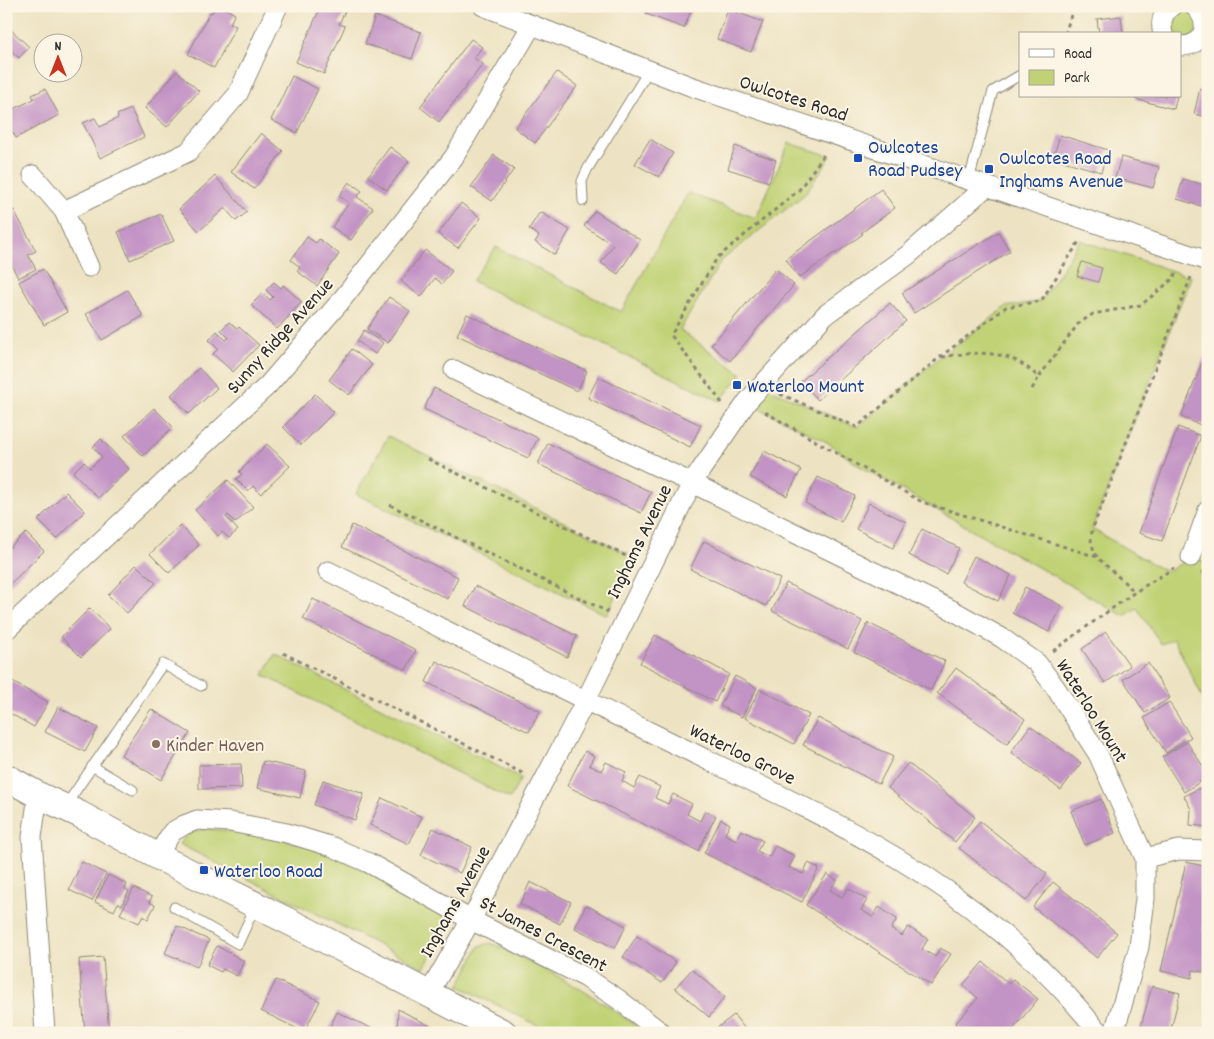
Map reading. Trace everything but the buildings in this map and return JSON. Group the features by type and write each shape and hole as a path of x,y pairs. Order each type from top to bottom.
{"main road":[{"path":"6,776 38,795 65,807 504,1033"}],"street":[{"path":"64,211 188,152 238,94 278,6"},
{"name":"Owlcotes Road","path":"483,6 690,86 1196,257"},
{"path":"1163,32 1161,24 1163,16 1172,6"},
{"path":"1182,46 1203,45 1202,34 1205,25 1203,16 1194,6"},
{"name":"Sunny Ridge Avenue","path":"6,630 268,386 340,302 454,157 532,25"},
{"path":"33,174 64,211 90,267"},
{"name":"Inghams Avenue","path":"428,993 471,920 586,700 692,483 734,420 747,402 825,315 908,255 978,183"},
{"name":"Waterloo Mount","path":"454,370 692,483 952,610 1002,638 1036,662 1098,754 1145,858 1145,899 1139,947 1114,1033"},
{"path":"1191,557 1208,510"},
{"name":"Waterloo Grove","path":"328,571 838,824 899,859 966,904 1021,950 1087,1017 1099,1033"},
{"path":"38,795 32,838 46,1033"},
{"name":"St James Crescent","path":"157,856 172,832 197,820 230,822 287,833 333,847 369,863 471,920 585,977 618,999 662,1033"},
{"path":"1145,858 1179,850 1208,851"}],"lane":[{"path":"583,200 582,181 588,168 649,70"},
{"path":"978,183 993,90 1019,76"},
{"path":"65,807 163,664 201,686"},
{"path":"92,766 133,790"},
{"path":"174,907 238,944 256,905"}],"path":[{"path":"1066,32 1074,6"},
{"path":"734,420 671,335 717,258 800,190 837,135"},
{"path":"761,386 857,428 940,357 1006,307 1041,301 1091,221"},
{"path":"1032,389 1078,324 1094,314 1141,305 1196,257"},
{"path":"1135,592 1097,557 1091,543 1091,534 1196,257"},
{"path":"940,357 971,353 997,354 1020,362 1039,377"},
{"path":"747,402 922,502 1097,557"},
{"path":"428,459 650,568"},
{"path":"390,505 625,620"},
{"path":"1036,662 1135,592 1191,557"},
{"path":"282,652 542,783"}],"green space":[{"path":"1172,6 1194,6 1205,25 1182,44 1182,32 1164,32"},
{"path":"789,143 831,156 805,194 721,261 680,330 742,374 720,401 472,281 496,247 621,312 688,193 756,218"},
{"path":"1080,240 1191,277 1092,529 1167,572 1191,557 1208,563 1208,709 1174,639 1161,644 1137,608 1124,616 858,465 827,442 747,402 761,385 857,427 940,357 1006,307 1041,301"},
{"path":"388,436 635,557 607,615 356,494"},
{"path":"275,654 521,778 510,799 263,675"},
{"path":"209,829 273,837 298,843 328,854 380,878 447,915 449,923 424,968 179,844 192,832"},
{"path":"491,943 590,995 645,1033 553,1033 459,986 479,946"}],"place":[{"name":"Owlcotes Road Pudsey","path":"858,158"},
{"name":"Owlcotes Road Inghams Avenue","path":"989,169"},
{"name":"Waterloo Mount","path":"737,385"},
{"name":"Kinder Haven","path":"156,744"},
{"name":"Waterloo Road","path":"204,870"}]}
